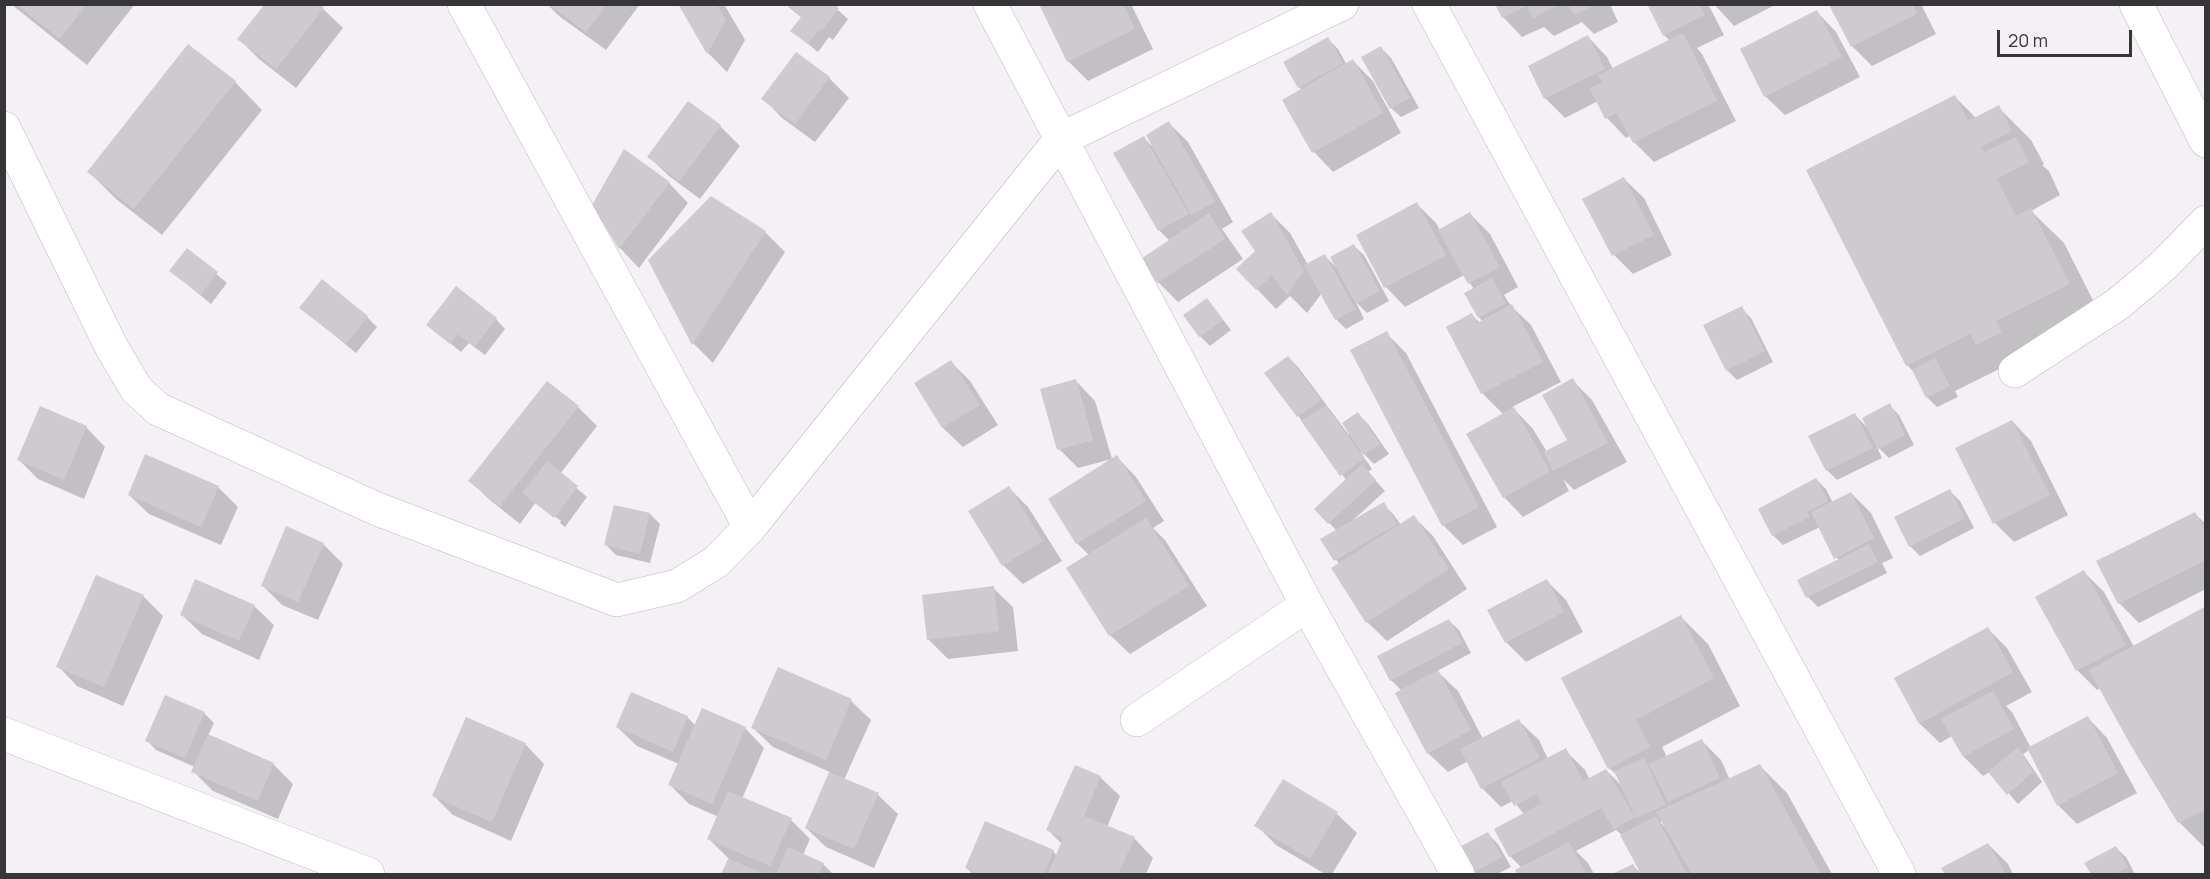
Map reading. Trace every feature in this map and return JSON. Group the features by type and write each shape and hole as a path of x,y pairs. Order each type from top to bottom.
{"street":[{"path":"464,4 750,527"},
{"path":"990,4 1307,605 1458,874"},
{"path":"4,128 112,348 137,390 158,409 377,509 617,600 677,586 716,562 750,527 1061,139 1342,4"},
{"path":"1429,4 1899,874"},
{"path":"2136,4 2205,141"},
{"path":"2015,371 2118,304 2163,266 2205,222"},
{"path":"1137,720 1307,605"},
{"path":"4,734 368,874"}],"building":[{"path":"16,4 87,4 60,39"},
{"path":"265,4 320,4 324,8 276,69 237,39"},
{"path":"548,4 607,4 586,32"},
{"path":"678,4 717,4 726,20 707,54"},
{"path":"786,4 834,4 839,8 822,31 819,29 808,44 790,31 802,16"},
{"path":"1039,4 1123,4 1135,29 1067,62"},
{"path":"1495,4 1559,4 1533,18 1527,6 1502,18"},
{"path":"1647,4 1700,4 1705,15 1663,36"},
{"path":"1568,5 1595,5 1574,15"},
{"path":"1829,5 1913,5 1917,14 1851,47"},
{"path":"1817,10 1842,57 1764,97 1740,49"},
{"path":"1683,33 1717,101 1633,143 1617,113 1605,119 1590,89 1602,82 1598,75"},
{"path":"1588,35 1605,69 1544,99 1528,66"},
{"path":"1328,37 1343,63 1298,88 1283,62"},
{"path":"188,44 236,81 134,209 87,172"},
{"path":"1381,46 1410,98 1390,109 1361,57"},
{"path":"796,52 830,77 795,124 761,99"},
{"path":"1353,59 1383,113 1312,153 1282,100"},
{"path":"1955,95 1968,121 1999,105 2012,131 1981,147 1984,152 2016,137 2029,162 1997,179 2016,216 2031,208 2070,284 1996,321 2002,332 1976,345 1970,334 1906,366 1806,170"},
{"path":"688,101 721,125 680,181 647,157"},
{"path":"1169,121 1215,202 1191,215 1146,135"},
{"path":"1144,136 1189,214 1158,231 1113,153"},
{"path":"624,149 670,182 619,249 592,205"},
{"path":"1624,177 1654,235 1612,256 1582,199"},
{"path":"711,196 766,231 692,345 648,260"},
{"path":"1417,202 1446,255 1384,288 1356,235"},
{"path":"1271,212 1304,271 1287,295 1272,275 1256,290 1236,269 1255,251 1241,231"},
{"path":"1470,212 1500,267 1468,284 1438,230"},
{"path":"1209,213 1225,239 1157,283 1141,259"},
{"path":"1354,244 1380,291 1356,304 1330,257"},
{"path":"187,248 218,272 201,295 169,271"},
{"path":"1325,254 1355,309 1335,320 1304,265"},
{"path":"1492,278 1506,303 1478,318 1464,293"},
{"path":"322,279 368,316 346,344 299,308"},
{"path":"456,286 497,318 474,347 458,334 450,344 426,325"},
{"path":"1207,298 1223,320 1199,337 1183,315"},
{"path":"1512,304 1543,362 1481,394 1446,327 1472,313 1477,323"},
{"path":"1742,306 1765,351 1726,371 1703,325"},
{"path":"1387,331 1479,507 1442,526 1350,350"},
{"path":"1288,356 1321,400 1297,417 1264,373"},
{"path":"1935,358 1950,386 1926,398 1912,370"},
{"path":"951,360 980,405 942,428 914,383"},
{"path":"1573,378 1608,443 1553,471 1544,452 1567,440 1542,395"},
{"path":"1076,379 1093,440 1057,450 1040,389"},
{"path":"547,381 579,406 500,506 468,481"},
{"path":"1890,403 1905,435 1878,449 1862,418"},
{"path":"1326,405 1364,459 1340,476 1301,421"},
{"path":"40,406 87,426 64,480 17,460"},
{"path":"1514,407 1550,471 1503,498 1466,434"},
{"path":"1358,412 1380,444 1363,455 1342,423"},
{"path":"1855,413 1873,448 1826,471 1808,436"},
{"path":"2012,420 2050,495 1993,524 1955,448"},
{"path":"145,454 219,486 201,527 128,495"},
{"path":"1117,455 1146,501 1076,544 1048,499"},
{"path":"547,461 578,486 554,518 522,493"},
{"path":"1362,464 1376,480 1328,524 1314,509"},
{"path":"1816,478 1828,501 1807,512 1810,517 1772,536 1758,509"},
{"path":"1009,486 1043,541 1002,566 968,511"},
{"path":"1950,489 1965,518 1909,547 1894,517"},
{"path":"1851,492 1874,538 1834,559 1811,512"},
{"path":"1384,502 1397,524 1334,561 1320,539"},
{"path":"614,505 650,513 640,554 604,545"},
{"path":"2195,512 2206,531 2206,560 2118,604 2096,561"},
{"path":"1414,515 1449,569 1366,623 1331,568"},
{"path":"1146,518 1189,586 1109,636 1066,568"},
{"path":"286,526 324,543 298,602 261,586"},
{"path":"1869,544 1878,562 1806,598 1797,580"},
{"path":"2084,570 2126,645 2076,671 2035,597"},
{"path":"96,575 144,595 104,687 56,667"},
{"path":"195,579 255,605 239,641 180,615"},
{"path":"1547,579 1564,612 1505,643 1487,610"},
{"path":"994,586 999,631 927,640 922,595"},
{"path":"2206,606 2206,809 2178,823 2089,670"},
{"path":"1681,615 1714,678 1636,720 1650,747 1608,769 1561,678"},
{"path":"1449,619 1462,643 1390,681 1377,656"},
{"path":"1988,627 2013,672 1919,724 1894,678"},
{"path":"778,667 852,699 826,760 751,728"},
{"path":"1438,670 1471,730 1427,754 1395,693"},
{"path":"1993,691 2014,729 1963,757 1941,719"},
{"path":"631,692 688,716 673,752 616,727"},
{"path":"165,695 205,712 185,758 145,741"},
{"path":"702,708 746,727 712,804 668,785"},
{"path":"2088,716 2118,773 2057,806 2027,748"},
{"path":"466,717 526,743 492,822 432,796"},
{"path":"1519,719 1540,758 1481,789 1460,749"},
{"path":"208,734 274,763 258,801 191,772"},
{"path":"1702,739 1720,778 1668,802 1649,764"},
{"path":"2018,747 2033,772 2007,795 1988,772"},
{"path":"1566,748 1583,781 1541,803 1537,794 1514,806 1501,782"},
{"path":"1644,758 1666,805 1636,818 1614,771"},
{"path":"1760,764 1821,874 1692,874 1656,812"},
{"path":"1075,765 1101,776 1084,816 1135,837 1118,874 1048,874 1063,838 1046,830"},
{"path":"1606,769 1635,817 1614,829 1601,808 1509,857 1494,829"},
{"path":"829,772 879,793 854,849 805,828"},
{"path":"1283,779 1338,812 1310,859 1254,826"},
{"path":"728,791 792,818 770,866 707,839"},
{"path":"1656,816 1687,874 1641,874 1620,835"},
{"path":"985,821 1054,850 1044,874 979,874 965,868"},
{"path":"1488,832 1502,857 1473,873 1459,847"},
{"path":"1569,842 1586,874 1517,874 1515,870"},
{"path":"1988,843 2006,874 1945,874 1941,868"},
{"path":"2116,846 2128,867 2115,874 2091,874 2084,863"},
{"path":"788,847 824,863 819,874 776,874"},
{"path":"728,859 765,874 721,874"},
{"path":"1633,864 1639,874 1612,874"}]}
